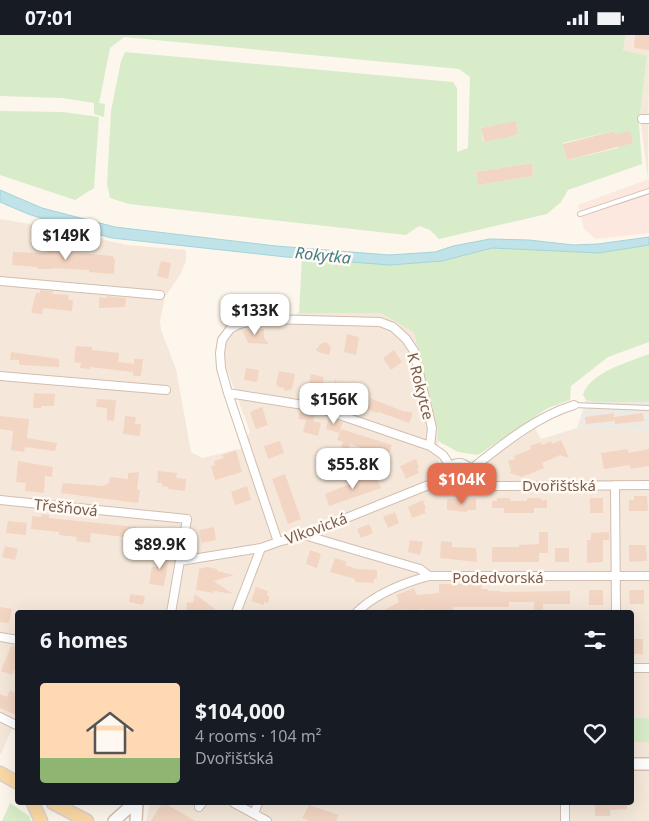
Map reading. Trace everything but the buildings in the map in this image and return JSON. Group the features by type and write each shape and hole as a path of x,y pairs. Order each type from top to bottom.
{"main road":[{"path":"0,773 15,781"},
{"path":"33,805 41,821"},
{"path":"57,805 86,821"}],"street":[{"path":"0,281 160,295"},
{"name":"K Rokytce","path":"278,542 221,368 220,353 222,340 230,329 239,323 268,319 380,321 394,327 406,339 414,351 432,429 430,445"},
{"path":"0,376 166,390"},
{"path":"228,393 316,407 430,445 443,455 450,466"},
{"path":"470,470 529,427 555,411 574,405"},
{"path":"463,463 470,470 470,481 463,487 452,486 448,481 447,471 450,466 463,463"},
{"name":"Vlkovická","path":"180,561 261,549 304,535 426,486 448,481"},
{"name":"Dvořišťská","path":"470,481 481,485 493,486 649,485"},
{"path":"615,485 616,610"},
{"name":"Třešňová","path":"0,500 187,519 172,610"},
{"path":"304,535 420,569 429,577"},
{"path":"237,610 261,549"},
{"name":"Podedvorská","path":"359,610 366,603 405,583 429,577 649,576"},
{"path":"0,637 15,640"},
{"path":"634,668 649,668"},
{"path":"0,717 15,724"},
{"path":"634,764 649,764"},
{"path":"114,821 132,805"},
{"path":"136,821 137,805"},
{"path":"238,805 267,821"},
{"path":"254,814 257,805"},
{"path":"565,805 565,821"}],"lane":[{"path":"580,214 649,191"},
{"path":"574,405 649,408"}],"shaded area":[{"path":"626,35 649,35 648,180 640,116 647,57 623,50"},
{"path":"649,179 649,233 596,239 584,229 578,205"},
{"path":"0,219 60,229 126,245 186,250 186,261 180,275 165,297 160,321 161,330 176,369 191,452 202,458 240,449 250,432 226,367 225,340 235,330 299,313 380,313 415,332 438,431 439,468 427,491 488,491 487,479 482,476 482,470 485,465 498,451 535,428 541,439 577,428 649,431 649,821 146,821 150,805 634,805 634,610 15,610 15,722 0,753"},
{"path":"586,400 595,402 649,402 649,431 577,428"}],"green space":[{"path":"0,35 626,35 623,50 647,56 639,124 642,164 568,190 561,202 547,214 439,239 430,230 419,226 406,235 129,204 110,198 107,184 111,111 121,61 125,52 453,82 457,88 457,152 468,148 470,77 459,69 124,37 110,48 99,103 105,104 104,117 94,114 94,103 62,98 0,96","holes":["516,122 518,135 483,141 481,128","613,131 618,148 567,160 563,143","532,163 533,176 478,185 476,172"]},
{"path":"0,111 63,112 99,117 94,188 75,200 0,175"},
{"path":"649,245 649,342 608,357 571,386 570,400 548,408 478,455 458,452 438,441 438,431 414,332 380,313 299,313 302,258 390,265 442,261 492,248 599,253"},
{"path":"649,354 649,402 595,402 586,400 583,395 593,380 621,364"},
{"path":"634,718 649,718 649,742 634,742"},
{"path":"10,803 29,816 31,821 2,821"}],"water":[{"name":"Rokytka","path":"0,190 42,208 115,227 276,246 389,255 435,252 453,246 490,239 529,240 573,245 598,244 649,237 649,245 599,253 492,248 442,261 390,265 286,257 112,238 28,214 0,202"}]}
